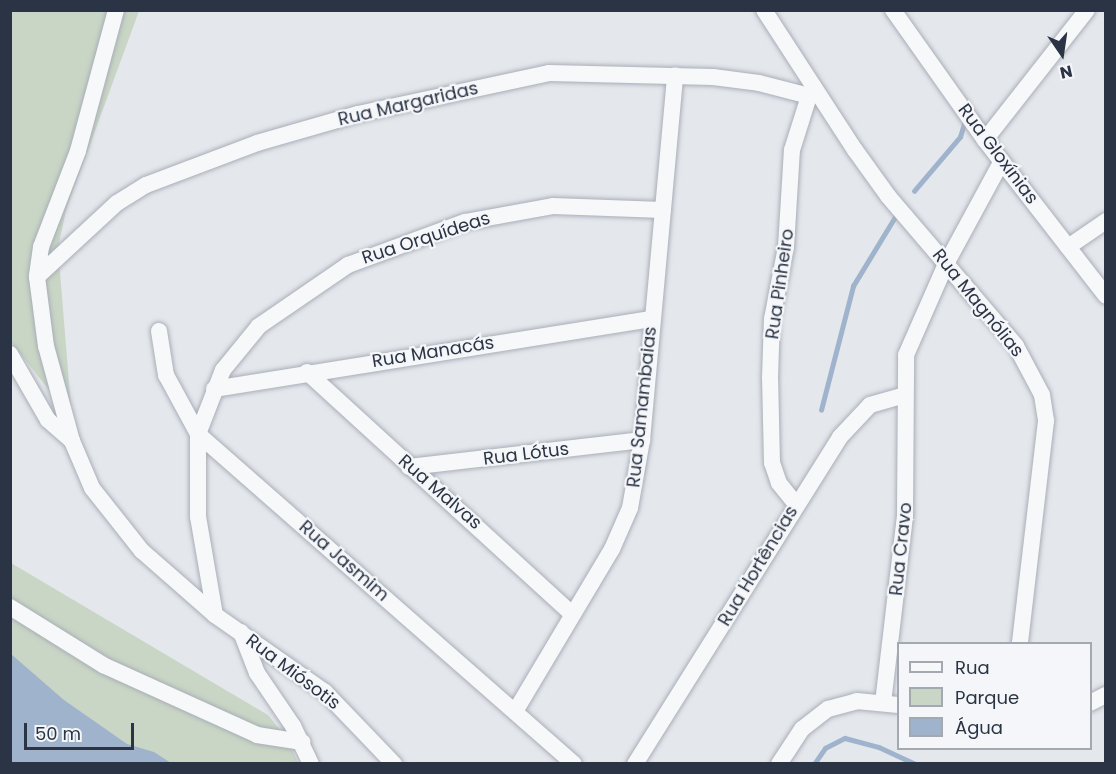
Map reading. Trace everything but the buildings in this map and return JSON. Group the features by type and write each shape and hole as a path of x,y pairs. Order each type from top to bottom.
{"street":[{"path":"116,10 78,151 41,247 38,278 46,346 72,441 92,488 110,515 142,551 215,615 241,632 257,673 302,742 311,764"},
{"name":"Rua Magnólias","path":"764,10 812,92 888,196 1016,346 1042,394 1046,420 1020,642"},
{"name":"Rua Gloxínias","path":"893,10 986,140 1106,296"},
{"path":"986,140 1079,14"},
{"name":"Rua Margaridas","path":"38,278 117,203 187,168 257,143 358,114 549,73 675,75 759,83 812,92"},
{"name":"Rua Samambaias","path":"516,710 623,528 630,508 642,440 675,75"},
{"name":"Rua Pinheiro","path":"795,503 779,483 772,464 770,378 772,319 786,247 792,150 812,92"},
{"name":"Rua Cravo","path":"891,704 905,517 905,395 910,345 946,264 1002,161"},
{"name":"Rua Orquídeas","path":"215,615 198,517 198,434 214,389 242,345 282,306 348,265 390,247 465,222 530,208 663,210"},
{"path":"1068,248 1106,221"},
{"name":"Rua Manacás","path":"214,389 307,372 652,319"},
{"name":"Rua Jasmim","path":"159,331 166,375 198,434 516,710 574,764"},
{"path":"10,354 48,420 72,441"},
{"name":"Rua Malvas","path":"307,372 409,467 495,540 572,614"},
{"name":"Rua Hortências","path":"635,764 795,503 856,419 870,405 905,395"},
{"name":"Rua Lótus","path":"409,467 642,440"},
{"path":"10,607 103,665 256,735 302,742"},
{"name":"Rua Miósotis","path":"241,632 325,692 394,764"},
{"path":"1092,703 1106,695"},
{"path":"778,764 802,729 828,709 857,701 891,704"}],"green space":[{"path":"11,11 139,11 66,210 58,248 72,419 11,342"},
{"path":"11,563 268,715 288,740 298,763 11,764"}],"water":[{"path":"11,654 64,700 127,744 154,752 171,763 11,763"}],"waterway":[{"path":"914,191 960,137 965,121"},
{"path":"821,410 853,286 895,217"},
{"path":"814,764 825,748 845,738 879,747 915,764"}]}
